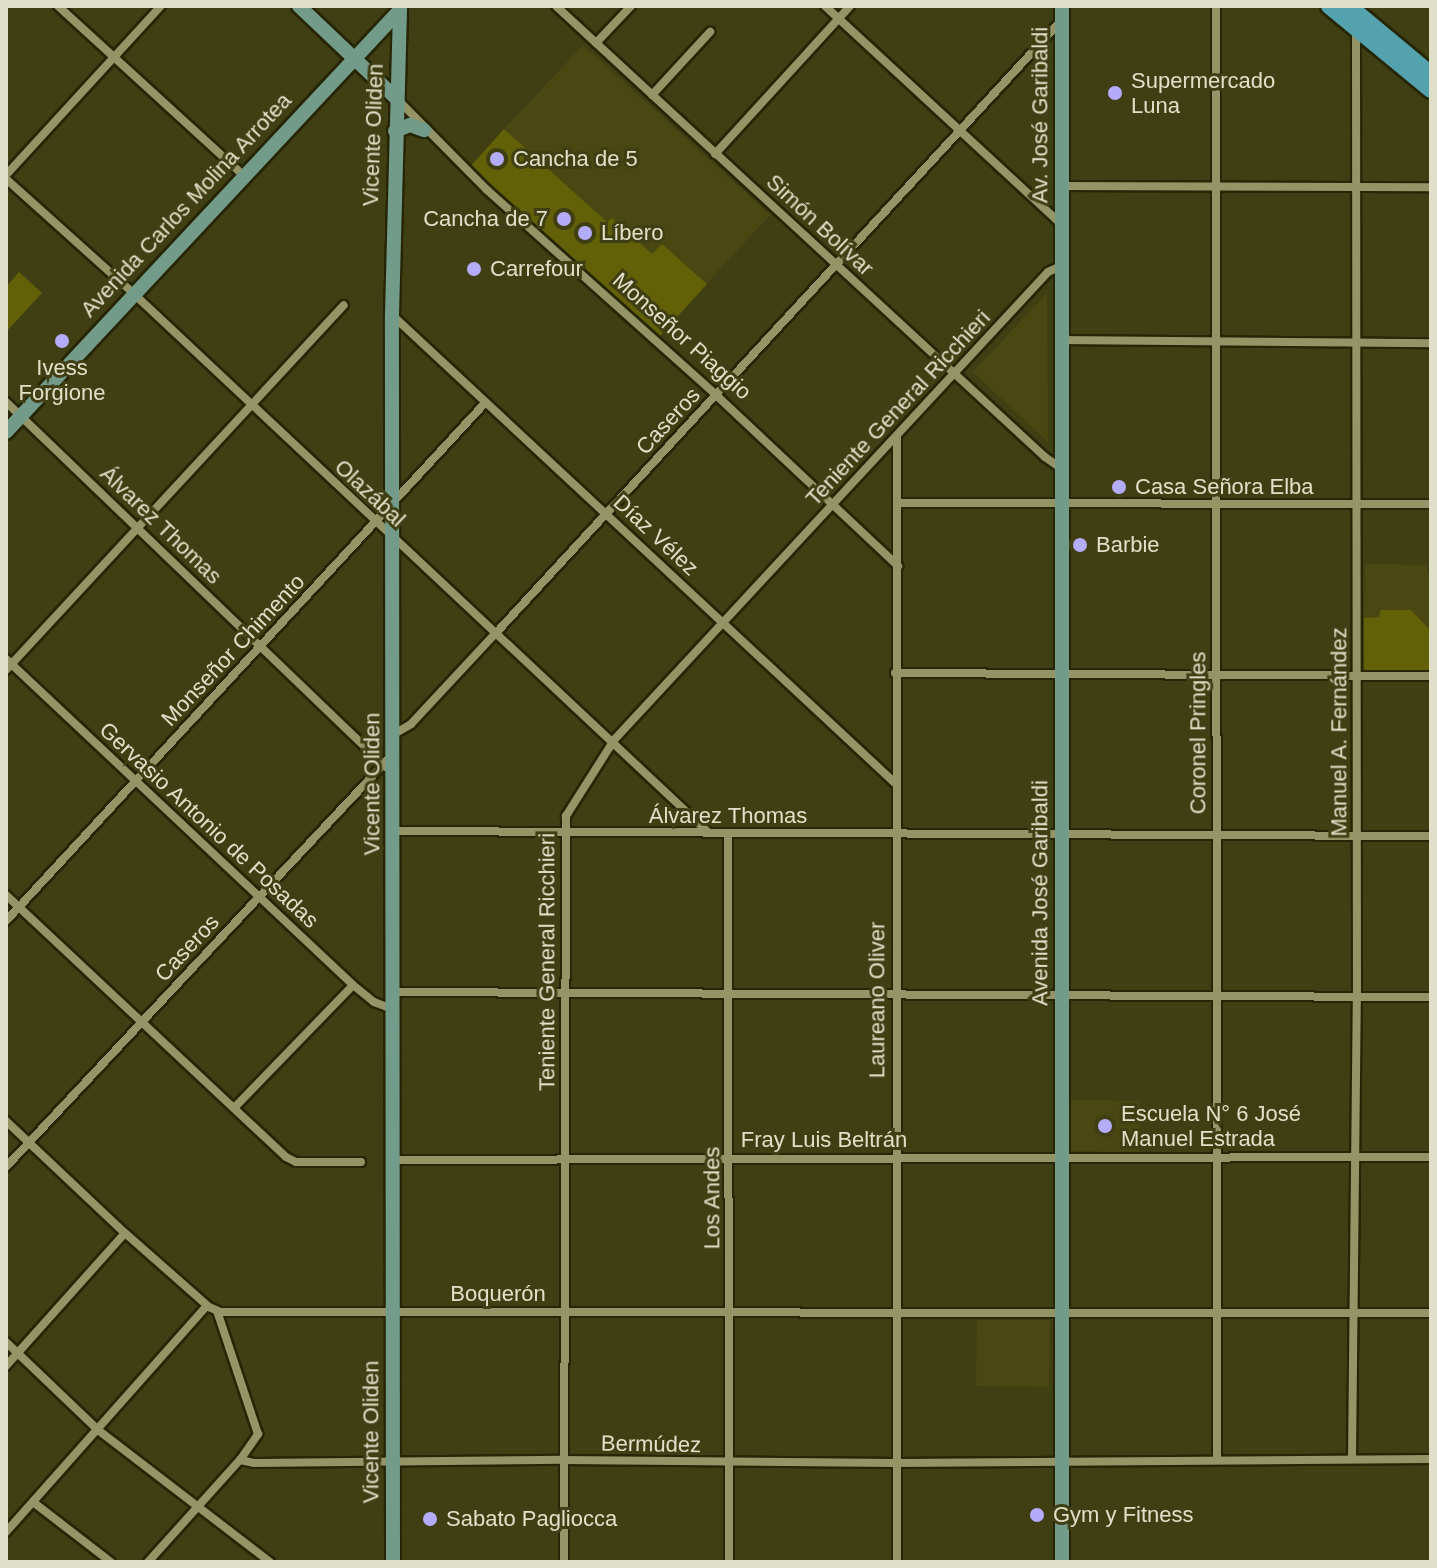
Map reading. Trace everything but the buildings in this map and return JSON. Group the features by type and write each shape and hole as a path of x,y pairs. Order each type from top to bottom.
{"main road":[{"path":"1329,6 1356,12 1431,74"},
{"path":"1356,12 1431,90"}],"street":[{"path":"58,6 243,175"},
{"path":"6,177 161,6"},
{"name":"Monseñor Piaggio","path":"299,6 396,98 424,130 716,395 898,566"},
{"name":"Simón Bolívar","path":"556,6 1045,457 1061,468"},
{"path":"596,43 631,6"},
{"path":"825,6 1061,225"},
{"path":"715,154 850,6"},
{"name":"Coronel Pringles","path":"1216,6 1217,1460"},
{"name":"Avenida Carlos Molina Arrotea","path":"6,432 400,8"},
{"name":"Vicente Oliden","path":"393,1562 392,315 400,8"},
{"name":"Manuel A. Fernández","path":"1352,1458 1356,1312 1358,675 1356,12"},
{"name":"Caseros","path":"394,734 411,724 607,514 959,132 1062,13"},
{"name":"Av. José Garibaldi","path":"1061,225 1062,13"},
{"path":"652,95 710,32"},
{"path":"395,131 410,125 424,130"},
{"name":"Olazábal","path":"6,177 393,539 614,740 709,833"},
{"path":"1062,186 1431,187"},
{"name":"Avenida José Garibaldi","path":"1061,225 1062,1562"},
{"name":"Teniente General Ricchieri","path":"564,1562 562,1313 567,992 563,833 566,816 614,740 1048,272 1061,266"},
{"path":"8,664 139,529 344,305"},
{"name":"Díaz Vélez","path":"392,315 895,783"},
{"path":"1060,340 1431,343"},
{"name":"Álvarez Thomas","path":"6,402 261,646 390,764"},
{"name":"Monseñor Chimento","path":"6,921 394,505 485,403"},
{"name":"Laureano Oliver","path":"897,437 897,1562"},
{"path":"897,503 1431,504"},
{"name":"Gervasio Antonio de Posadas","path":"8,664 353,985 374,1002 392,1009"},
{"path":"895,673 1431,676"},
{"name":"Caseros","path":"6,1167 259,897 390,764"},
{"name":"Álvarez Thomas","path":"394,831 1063,837 1431,836"},
{"name":"Los Andes","path":"728,834 729,1562"},
{"path":"6,895 291,1160 361,1162"},
{"path":"234,1108 353,985"},
{"path":"393,992 1431,997"},
{"name":"Boquerón","path":"6,1121 125,1233 207,1306 217,1311 1431,1313"},
{"name":"Fray Luis Beltrán","path":"392,1160 1431,1157"},
{"path":"6,1366 125,1233"},
{"path":"6,1532 207,1306"},
{"path":"148,1562 257,1440 258,1426 217,1311"},
{"path":"6,1342 98,1430 270,1562"},
{"name":"Bermúdez","path":"240,1460 254,1463 563,1460 896,1463 1431,1459"},
{"path":"33,1502 111,1562"}],"shaded area":[{"path":"583,45 770,215 707,283 662,244 652,255 612,218 607,222 504,129"},
{"name":"Líbero","path":"504,129 607,222 612,218 652,254 662,244 707,284 659,337 470,167"},
{"path":"19,272 42,293 6,332 6,287"},
{"path":"1047,293 1048,442 973,372"},
{"path":"1365,564 1427,565 1427,574 1431,574 1431,631 1411,610 1379,610 1379,617 1364,618"},
{"path":"1380,610 1411,610 1431,631 1431,673 1368,672 1364,669 1364,618 1379,617"},
{"name":"Escuela N° 6 José Manuel Estrada","path":"1071,1100 1140,1101 1139,1152 1070,1151"},
{"path":"977,1320 1050,1320 1049,1387 976,1386"}],"place":[{"name":"Supermercado Luna","path":"1115,93"},
{"name":"Cancha de 5","path":"497,159"},
{"name":"Cancha de 7","path":"564,219"},
{"name":"Líbero","path":"585,233"},
{"name":"Carrefour","path":"474,269"},
{"name":"Ivess Forgione","path":"62,341"},
{"name":"Casa Señora Elba","path":"1119,487"},
{"name":"Barbie","path":"1080,545"},
{"name":"Escuela N° 6 José Manuel Estrada","path":"1105,1126"},
{"name":"Gym y Fitness","path":"1037,1515"},
{"name":"Sabato Pagliocca","path":"430,1519"}]}
